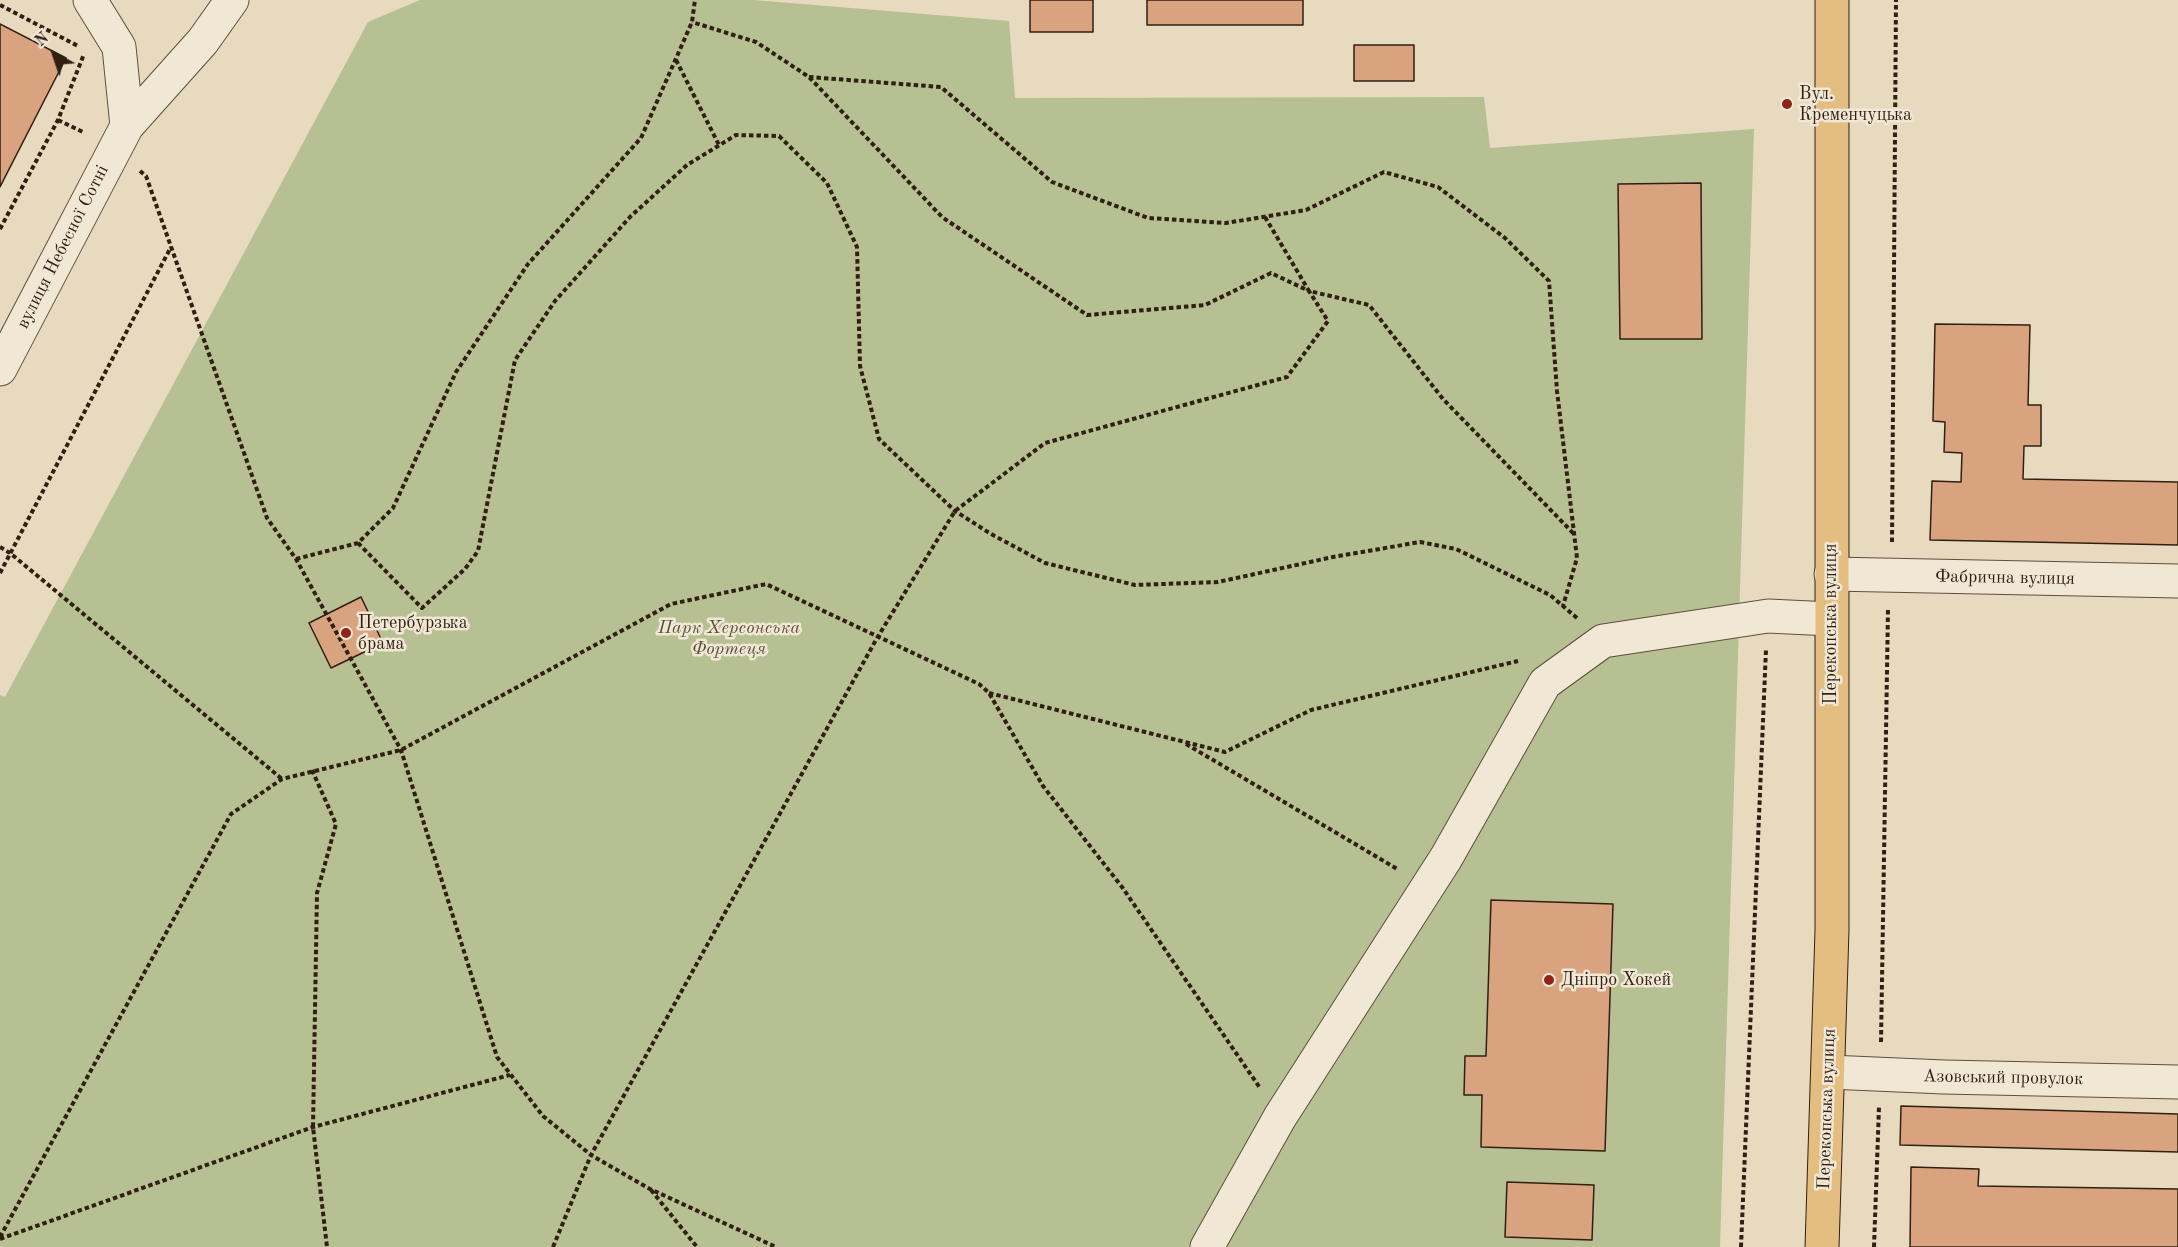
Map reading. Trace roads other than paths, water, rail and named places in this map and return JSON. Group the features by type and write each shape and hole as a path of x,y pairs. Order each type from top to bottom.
{"main road":[{"name":"Перекопська вулиця","path":"1822,1247 1832,930 1832,0"}],"street":[{"path":"90,0 119,47 121,137"},
{"name":"вулиця Небесної Сотні","path":"0,369 121,137 203,41 232,0"},
{"name":"Фабрична вулиця","path":"1832,574 2178,581"},
{"path":"1207,1247 1280,1117 1427,886 1545,683 1603,641 1768,616 1831,619"},
{"name":"Азовський провулок","path":"1829,1072 1881,1076 2178,1082"}],"place":[{"name":"Вул. Кременчуцька","path":"1787,104"},
{"name":"Петербурзька брама","path":"346,633"},
{"name":"Дніпро Хокей","path":"1549,980"}],"park label":[{"name":"Парк Херсонська Фортеця","path":"729,638"}]}
